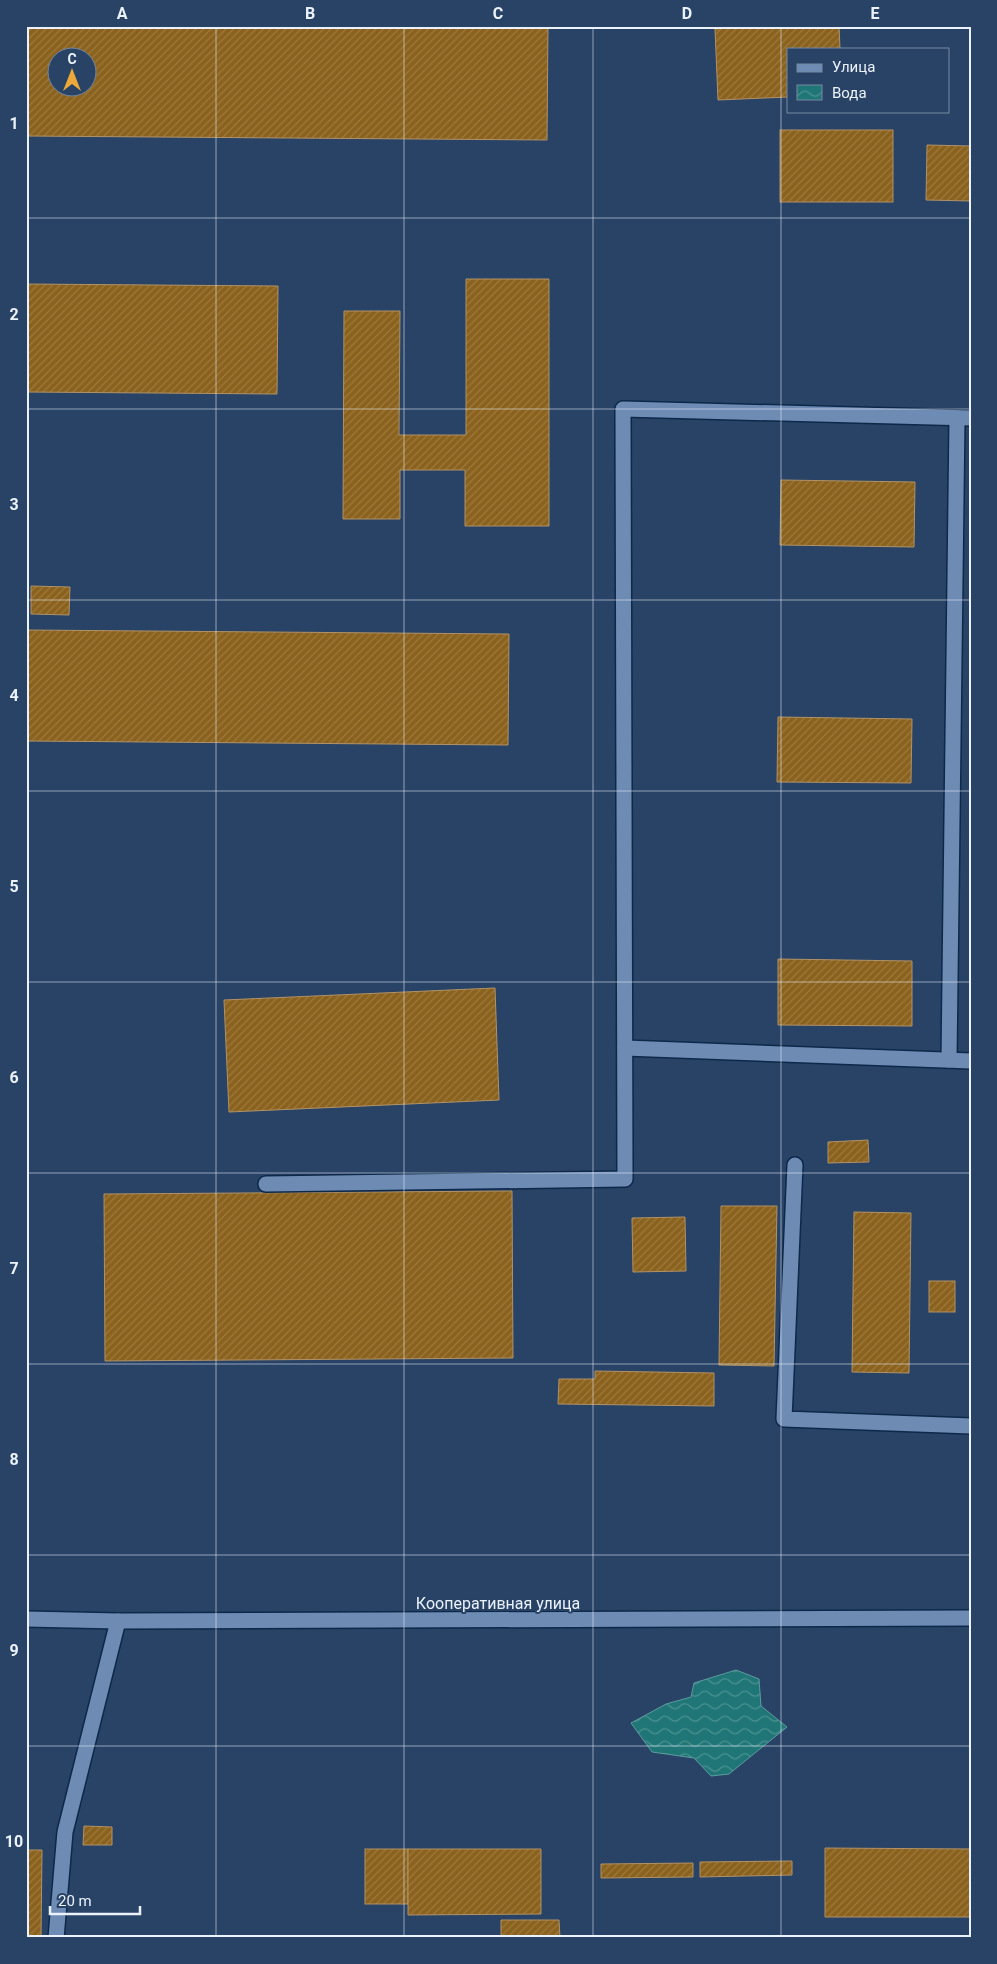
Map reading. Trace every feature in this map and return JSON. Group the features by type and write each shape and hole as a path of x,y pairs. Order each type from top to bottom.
{"street":[{"path":"266,1184 625,1179 623,410 964,418 949,1060"},
{"path":"625,1048 971,1061"},
{"path":"795,1165 784,1420 971,1426"},
{"name":"Кооперативная улица","path":"26,1619 118,1622 971,1618"},
{"path":"56,1938 65,1832 118,1622"}],"water":[{"path":"736,1670 759,1679 761,1706 787,1727 729,1774 711,1776 694,1758 652,1752 631,1723 666,1704 691,1697 694,1683"}],"building":[{"path":"26,26 548,26 547,140 26,136"},
{"path":"767,26 839,26 840,48 787,48 787,97 718,100 715,29"},
{"path":"780,130 893,130 893,202 780,202"},
{"path":"927,145 971,146 971,201 926,200"},
{"path":"466,279 549,279 549,526 465,526 465,470 400,470 400,519 343,519 344,311 400,311 399,435 466,435"},
{"path":"26,284 278,286 277,394 26,392"},
{"path":"781,480 915,482 914,547 780,545"},
{"path":"31,586 70,587 69,615 31,614"},
{"path":"26,630 509,634 508,745 26,741"},
{"path":"778,717 912,719 911,783 777,782"},
{"path":"778,959 912,961 912,1026 778,1025"},
{"path":"495,988 499,1100 229,1112 224,1000"},
{"path":"868,1140 869,1162 828,1163 828,1142"},
{"path":"512,1191 513,1358 105,1361 104,1194"},
{"path":"721,1206 777,1206 774,1366 719,1365"},
{"path":"854,1212 911,1213 909,1373 852,1372"},
{"path":"685,1217 686,1271 633,1272 632,1218"},
{"path":"929,1281 955,1281 955,1312 929,1312"},
{"path":"595,1371 714,1373 714,1406 558,1404 559,1379 595,1379"},
{"path":"84,1826 112,1827 112,1845 83,1845"},
{"path":"825,1848 971,1849 971,1917 825,1917"},
{"path":"365,1849 408,1849 408,1904 365,1904"},
{"path":"408,1849 541,1849 541,1914 408,1915"},
{"path":"26,1850 42,1850 41,1938 26,1938"},
{"path":"792,1861 792,1875 700,1877 700,1862"},
{"path":"693,1863 693,1877 601,1878 601,1864"},
{"path":"501,1920 559,1920 560,1938 501,1938"}]}
